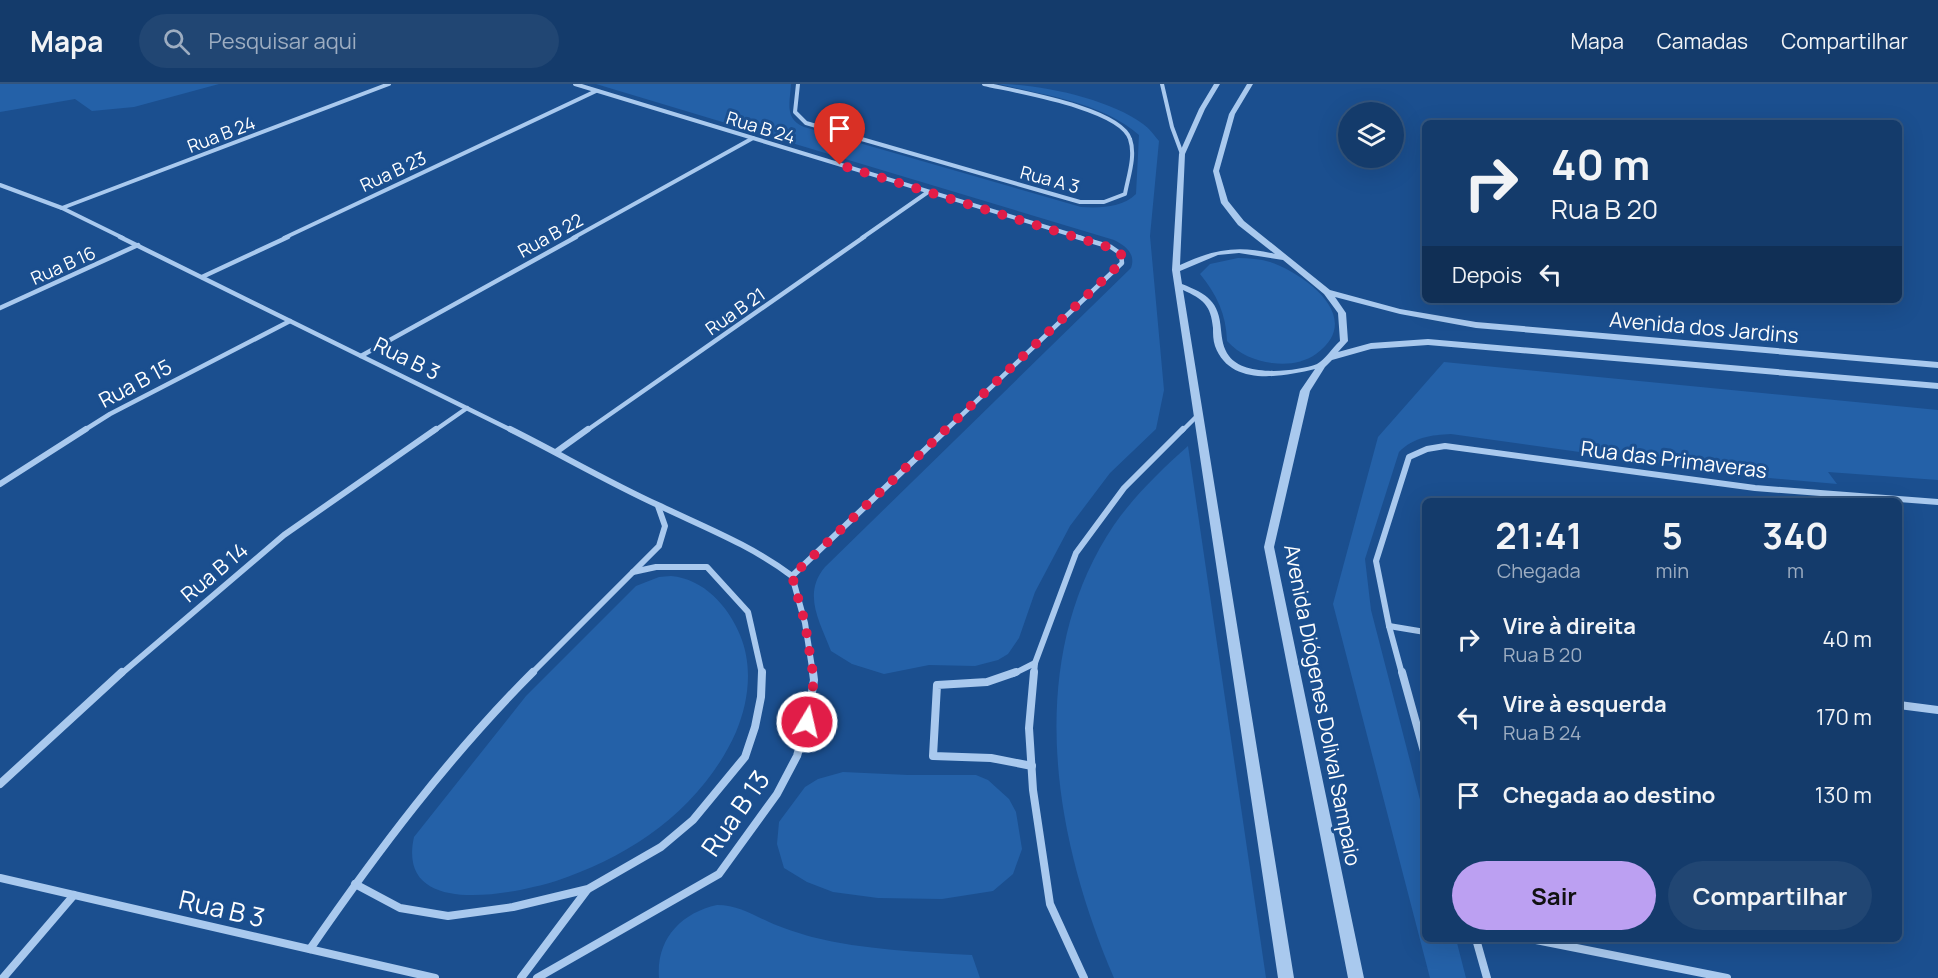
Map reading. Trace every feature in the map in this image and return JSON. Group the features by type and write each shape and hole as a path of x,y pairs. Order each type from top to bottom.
{"street":[{"name":"Rua B 24","path":"62,208 389,84"},
{"name":"Rua B 24","path":"575,84 1111,248 1121,254 1122,262 792,576"},
{"name":"Rua A 3","path":"798,84 794,114 797,119 806,123 1080,202 1099,203 1116,200 1125,194 1131,148 1128,134 1112,120 1092,110 984,84"},
{"path":"1162,84 1172,127 1182,154"},
{"path":"1217,84 1202,109 1182,154 1176,270 1286,978"},
{"name":"Avenida Diógenes Dolival Sampaio","path":"1250,84 1232,114 1216,171 1224,201 1241,223 1327,292 1342,314 1344,341 1325,361 1305,391 1269,547 1356,978"},
{"name":"Rua B 23","path":"202,277 596,90"},
{"name":"Rua B 22","path":"361,356 753,138"},
{"name":"Rua B 3","path":"0,185 62,208 138,245 658,505 703,524 772,561 792,576"},
{"path":"0,192 9,188"},
{"name":"Rua B 21","path":"556,452 928,192"},
{"name":"Rua B 16","path":"0,308 138,245"},
{"path":"1176,270 1208,254 1230,250 1254,251 1286,259"},
{"name":"Avenida dos Jardins","path":"1178,285 1199,294 1212,308 1219,345 1224,356 1235,366 1255,373 1277,375 1371,346 1428,342 1938,386"},
{"name":"Avenida dos Jardins","path":"1327,292 1369,306 1422,318 1476,326 1938,365"},
{"name":"Rua B 15","path":"0,484 110,414 290,321"},
{"name":"Rua B 14","path":"0,784 128,667 284,535 467,408"},
{"path":"1084,978 1050,904 1033,790 1029,728 1035,663 1076,554 1124,488 1198,415"},
{"name":"Rua das Primaveras","path":"1389,626 1376,561 1409,457 1427,449 1445,446 1755,488 1886,498"},
{"name":"Rua das Primaveras","path":"1902,499 1938,502"},
{"path":"310,949 355,884 486,719 659,546 664,536 665,519 658,505"},
{"name":"Rua B 13","path":"355,884 400,908 448,916 513,907 588,889 661,847 693,820 745,757 755,728 761,697 762,668 748,612 707,567 656,567 633,572"},
{"name":"Rua B 13","path":"537,978 719,874 777,794 797,756 807,722 814,680 805,623 792,576"},
{"path":"1422,632 1389,626 1422,744"},
{"path":"1032,766 991,758 933,756 937,685 982,684 1008,677 1035,663"},
{"path":"1902,705 1938,710"},
{"name":"Rua B 3","path":"0,878 435,978"},
{"name":"Rua B 13","path":"521,978 588,889"},
{"path":"3,978 74,895"},
{"path":"1477,942 1487,978"},
{"path":"1546,942 1727,978"}],"shaded area":[{"path":"0,84 219,84 134,107 92,111 75,99 0,112"},
{"path":"596,84 791,84 789,104 791,114 793,119 804,127 1081,207 1117,205 1136,194 1139,135 1108,115 1091,108 999,84 1054,90 1094,100 1129,115 1145,126 1159,141 1150,236 1164,390 1156,429 1110,473 1070,526 1035,592 1019,638 1008,654 998,660 975,666 929,665 884,674 852,664 831,651 818,619 814,598 818,577 825,567 1131,268 1132,259 1129,251 1114,240"},
{"path":"1238,258 1262,260 1284,268 1299,276 1325,299 1333,312 1335,326 1330,340 1316,354 1295,363 1272,363 1248,356 1227,341 1220,305 1200,274 1210,264"},
{"path":"1444,362 1938,410 1938,480 1828,472 1837,484 1759,477 1451,434 1423,438 1399,452 1365,559 1371,610 1422,807 1422,942 1457,942 1466,978 1430,978 1333,604 1378,437"},
{"path":"1188,446 1266,978 1114,978 1093,924 1075,867 1063,808 1057,749 1058,690 1067,633 1085,577 1122,514 1149,483"},
{"path":"671,576 694,582 722,604 740,635 747,659 748,684 744,708 736,732 720,762 700,789 676,814 638,842 604,861 556,881 486,895 461,895 439,890 422,880 413,863 414,837 526,696 636,586 659,577"},
{"path":"843,772 976,775 988,780 1009,799 1016,812 1022,849 1013,874 993,891 942,899 878,898 833,892 807,882 784,868 777,844 779,822 805,787 818,779"},
{"path":"717,905 737,908 812,937 852,945 972,955 980,978 659,978 662,951 673,930 692,914"}],"route":[{"path":"807,722 814,680 805,623 792,576 1122,262 1121,254 1111,248 840,165"}]}
